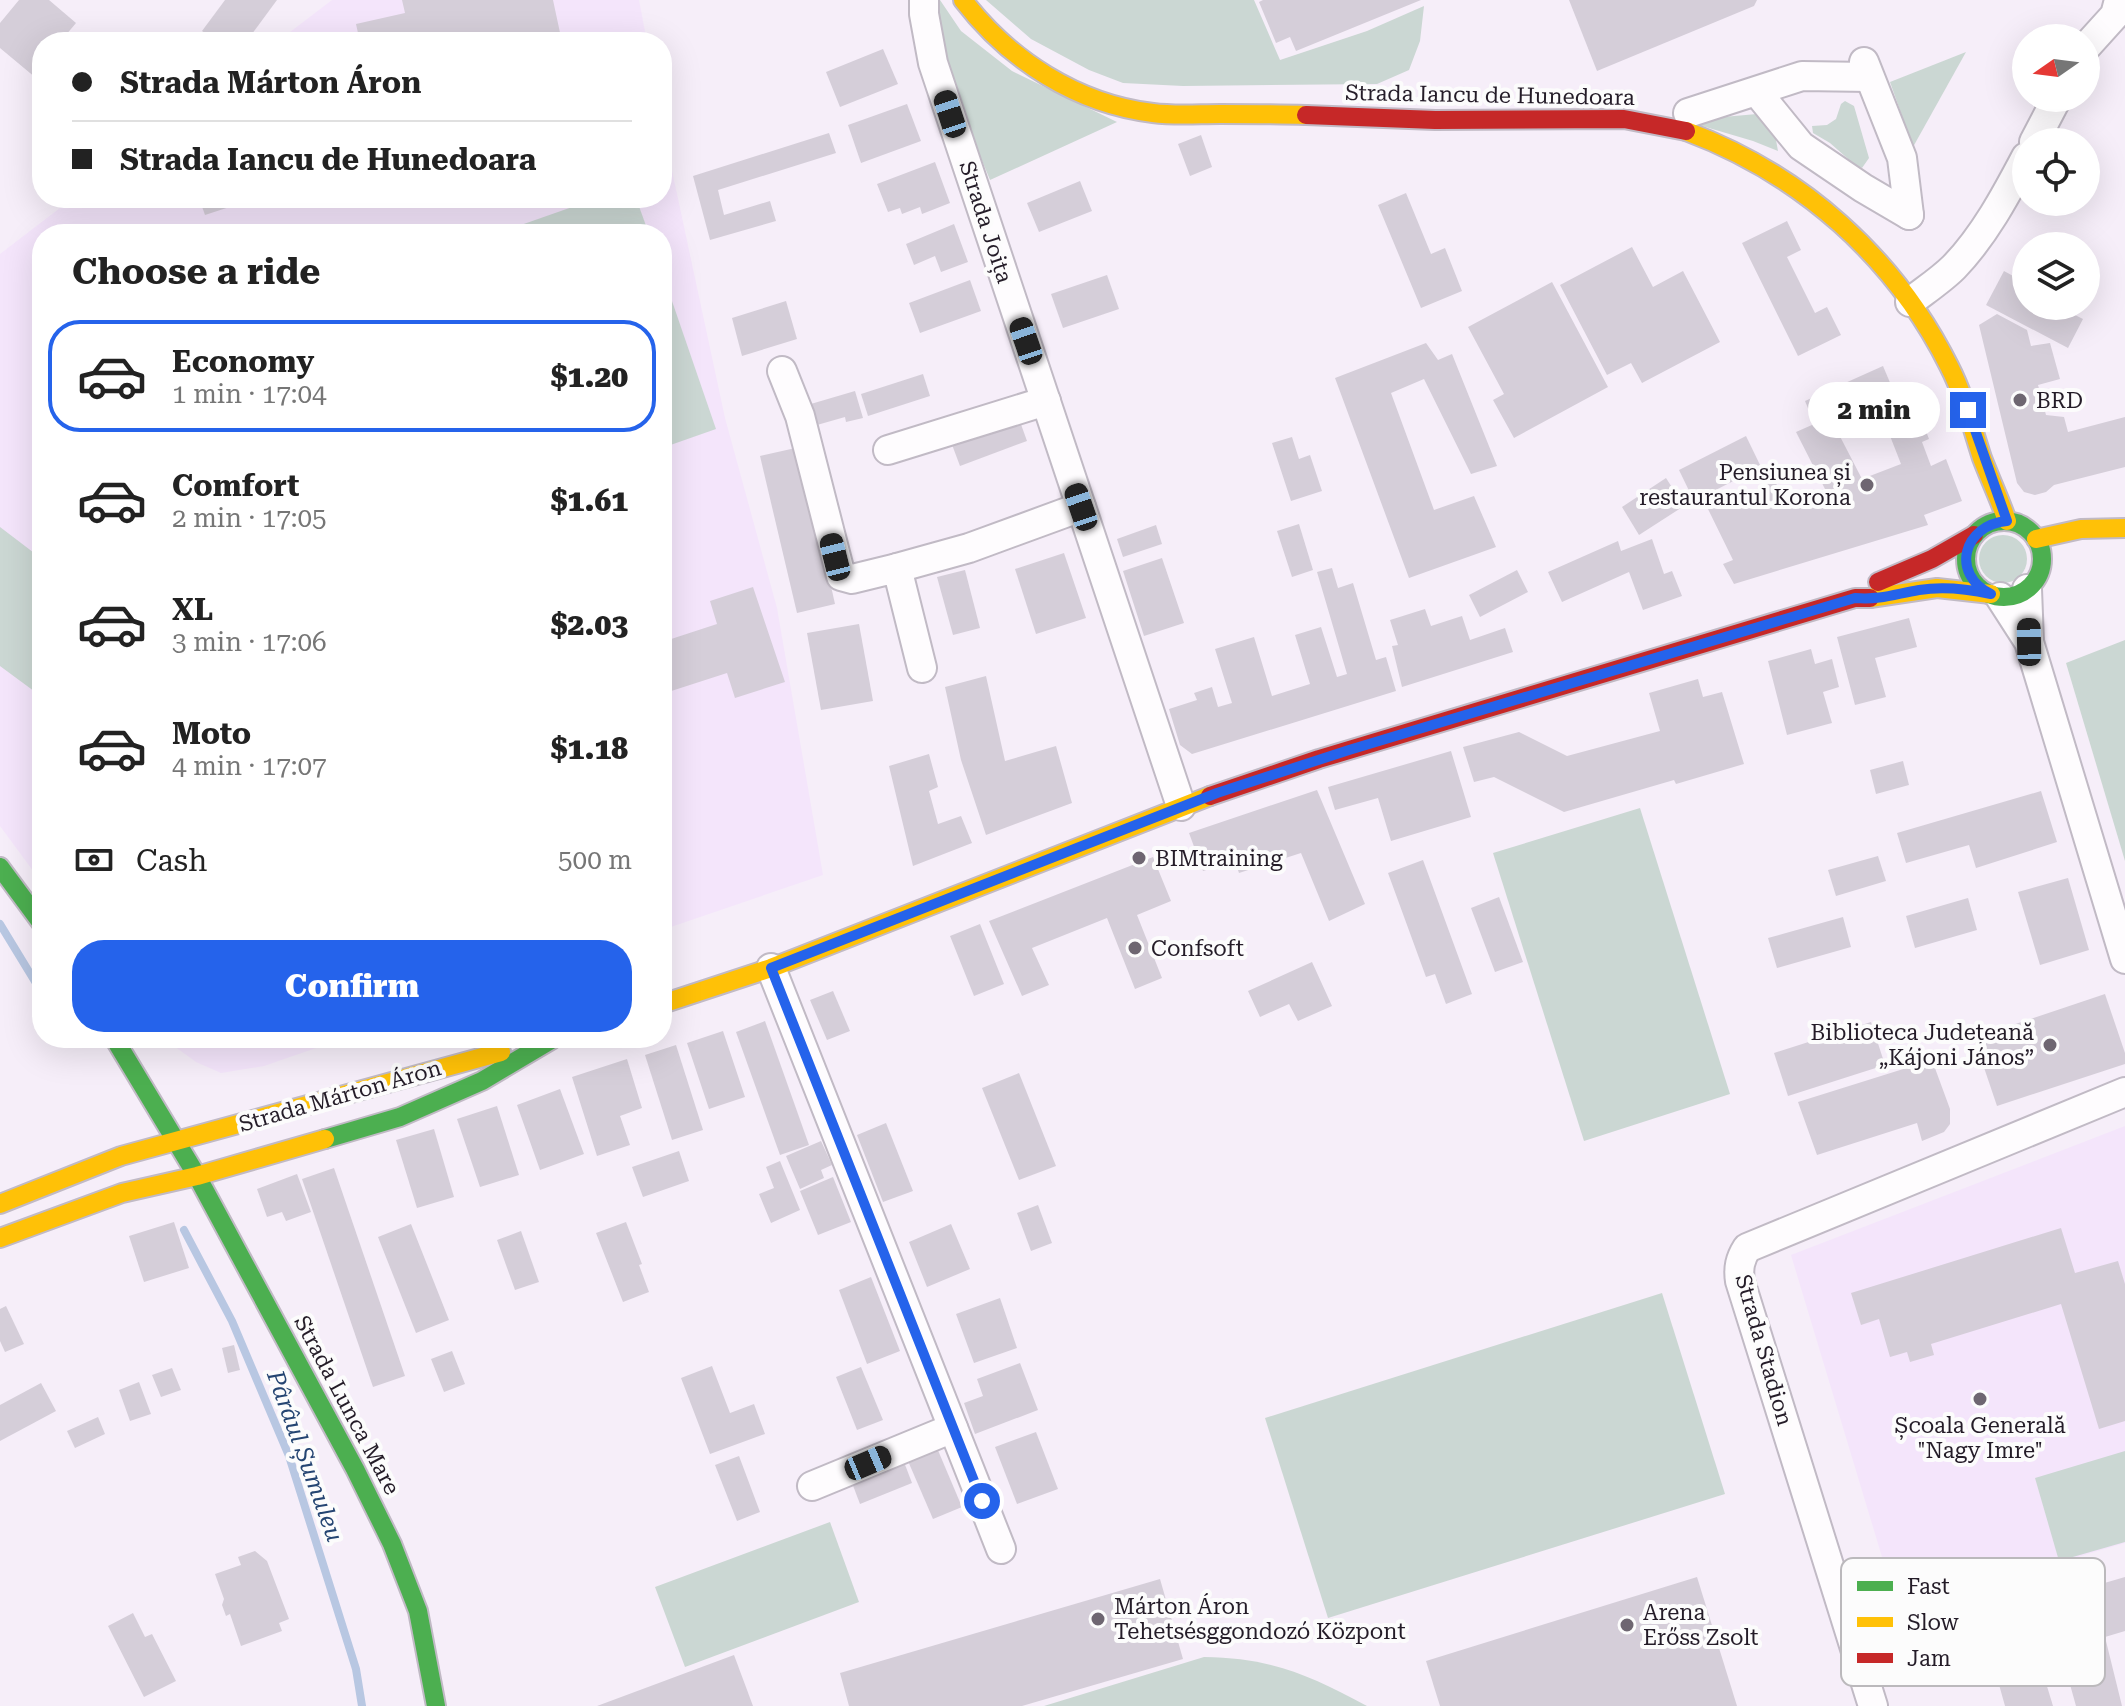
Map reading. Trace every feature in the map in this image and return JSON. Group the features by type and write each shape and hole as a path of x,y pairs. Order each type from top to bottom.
{"main road":[{"name":"Strada Iancu de Hunedoara","path":"963,0 992,35 1025,63 1061,84 1151,113 1298,114 1427,120 1637,119 1689,133 1747,156 1784,177 1835,219 1879,262 1910,302 1948,362 2007,521"},
{"name":"Strada Iancu de Hunedoara","path":"1978,531 1983,460"},
{"path":"1855,598 1871,585 1932,559 1994,522 2007,521 2028,530 2036,539 2041,558 2015,587"},
{"path":"2036,539 2081,529 2122,528"},
{"path":"2086,549 2122,528"},
{"path":"1978,531 1969,544 1967,565 1975,584 2015,587"},
{"path":"672,1001 771,968 1181,806 1319,759 1855,598 1879,600 1922,589 2015,587 2063,558"},
{"path":"0,867 32,910"},
{"name":"Strada Lunca Mare","path":"120,1048 197,1176 355,1469 392,1544 418,1611 436,1706"},
{"name":"Strada Márton Áron","path":"0,1204 104,1162 385,1082 519,1048"},
{"name":"Strada Márton Áron","path":"0,1238 122,1193 197,1176 400,1117 482,1081 539,1048"}],"street":[{"name":"Strada Joița","path":"924,0 933,63 1181,806"},
{"path":"2100,32 2115,15 2119,0"},
{"path":"1688,113 1802,76 1866,70 1902,158 1909,215 1801,146 1757,92"},
{"path":"1910,302 1953,268 1984,230 2012,181"},
{"path":"782,371 800,416 841,576 852,579 969,548 1081,507"},
{"path":"888,450 1046,401"},
{"path":"897,568 922,668"},
{"path":"2015,587 2123,948"},
{"path":"771,968 1001,1549"},
{"name":"Strada Stadion","path":"1841,1604 1740,1281 1742,1255 1747,1248 2125,1092"},
{"path":"812,1486 953,1428"},
{"name":"Strada Stadion","path":"1867,1686 1873,1706"}],"shaded area":[{"path":"332,0 639,0 645,32 290,32"},
{"path":"937,0 961,31 1012,71 1117,122 990,180 947,69 941,46"},
{"path":"986,0 1254,0 1280,60 1367,31 1424,6 1420,41 1409,70 1377,84 1183,86 1123,83 1089,70 1031,39"},
{"path":"1966,52 1913,147 1890,82"},
{"path":"1845,101 1854,106 1869,158 1862,168 1813,133 1812,126 1827,125 1836,119"},
{"path":"1757,114 1774,129 1778,151 1692,123 1723,117"},
{"path":"672,171 725,418 777,608 823,875 672,927 672,224 39,224 60,208 672,208"},
{"path":"569,208 640,208 645,224 524,224"},
{"path":"32,229 32,869 0,826 0,254"},
{"path":"672,301 716,429 672,444"},
{"path":"0,527 32,551 32,690 0,666"},
{"path":"2003,535 2020,542 2027,559 2020,576 2003,583 1986,576 1979,559 1986,542"},
{"path":"2125,640 2125,861 2066,663"},
{"path":"1640,808 1730,1094 1584,1141 1493,853"},
{"path":"177,1048 316,1048 264,1066 221,1073 196,1062"},
{"name":"Școala Generală \"Nagy Imre\"","path":"2125,1126 2125,1543 2074,1558 1882,1558 1791,1255"},
{"path":"1662,1293 1725,1494 1328,1618 1265,1418"},
{"path":"2125,1451 2125,1542 2069,1558 2058,1558 2035,1478"},
{"path":"830,1522 859,1602 685,1667 655,1587"},
{"path":"1204,1657 1250,1661 1289,1670 1367,1706 1044,1706"}],"building":[{"path":"19,0 49,0 76,23 68,32 32,32 32,75 0,48 0,23"},
{"path":"225,0 277,0 253,32 202,31"},
{"path":"402,0 553,0 560,32 358,32 356,24 405,13"},
{"path":"1421,0 1296,51 1290,37 1276,43 1259,2"},
{"path":"1569,0 1757,0 1754,6 1597,71"},
{"path":"883,49 898,84 840,107 826,72"},
{"path":"907,104 921,141 861,163 848,125"},
{"path":"829,133 836,153 718,190 724,215 770,201 776,221 710,240 693,176"},
{"path":"1201,135 1212,167 1190,176 1178,144"},
{"path":"935,162 950,203 922,214 920,207 902,214 900,208 888,212 877,184"},
{"path":"1080,181 1092,211 1039,232 1027,203"},
{"path":"1406,193 1431,254 1445,248 1462,291 1421,308 1378,205"},
{"path":"203,208 226,208 205,215"},
{"path":"1787,221 1801,250 1787,257 1815,313 1827,307 1841,335 1798,356 1742,243"},
{"path":"954,224 968,262 941,272 935,256 914,265 906,244"},
{"path":"1632,247 1653,287 1683,271 1720,342 1642,383 1631,363 1607,375 1560,285"},
{"path":"2004,271 2012,275 2012,319 1986,305"},
{"path":"1107,275 1119,309 1063,328 1051,294"},
{"path":"970,280 981,311 920,333 909,303"},
{"path":"1552,282 1608,387 1514,438 1493,400 1504,394 1468,327"},
{"path":"786,301 797,339 742,356 732,318"},
{"name":"BRD","path":"1997,314 2027,330 2031,346 2050,343 2060,379 2038,385 2046,415 2064,417 2068,432 2125,417 2125,467 2054,485 2046,492 2035,495 2024,492 2017,483 1979,325"},
{"path":"2015,320 2082,320 2068,348"},
{"path":"1426,343 1438,360 1452,354 1497,466 1471,474 1424,379 1391,393 1434,510 1474,496 1496,547 1409,578 1335,378"},
{"path":"1883,366 1891,385 1813,420 1805,401"},
{"path":"923,374 930,396 868,416 861,394"},
{"path":"855,391 863,418 846,422 845,417 810,427 804,406"},
{"path":"1916,405 1929,439 1922,442 1931,466 1946,459 1962,501 1924,515 1928,525 1734,584 1723,564 1733,560 1707,507 1733,495 1735,499 1775,481 1786,505 1826,491 1796,432 1830,417 1862,479 1901,464 1883,418"},
{"path":"1018,416 1027,441 960,466 951,442"},
{"path":"1746,436 1761,467 1694,501 1679,470"},
{"path":"1292,437 1299,459 1310,455 1322,491 1291,501 1272,443"},
{"path":"800,447 835,604 797,613 760,456"},
{"path":"1666,478 1684,506 1639,535 1622,507"},
{"path":"1299,524 1313,570 1292,577 1277,531"},
{"path":"1156,525 1162,544 1123,557 1117,539"},
{"path":"1652,539 1664,574 1672,571 1682,596 1643,610 1629,572 1562,602 1548,572 1618,541 1621,551"},
{"path":"1064,553 1086,618 1036,634 1015,569"},
{"path":"1162,558 1184,623 1144,636 1123,571"},
{"path":"1332,568 1338,588 1353,583 1376,660 1386,657 1396,691 1192,754 1180,745 1169,709 1197,700 1194,693 1212,687 1218,707 1232,703 1215,649 1254,637 1272,696 1310,684 1295,635 1321,627 1337,677 1347,674 1317,572"},
{"path":"965,570 980,628 953,635 937,577"},
{"path":"1517,570 1528,592 1480,617 1469,595"},
{"path":"753,587 785,682 735,698 727,673 672,691 672,639 717,624 710,601"},
{"path":"1425,609 1431,626 1462,616 1470,640 1505,628 1513,652 1402,687 1392,646 1398,645 1390,620"},
{"path":"1909,618 1917,647 1875,658 1886,697 1855,705 1837,637"},
{"path":"859,624 873,701 821,710 807,633"},
{"path":"1811,649 1815,664 1832,659 1839,687 1823,692 1832,723 1787,735 1768,661"},
{"path":"986,676 1005,761 1056,746 1072,803 986,835 961,760 945,687"},
{"path":"1698,679 1703,697 1722,692 1744,764 1676,784 1674,780 1564,812 1494,777 1474,782 1463,747 1519,732 1567,756 1660,731 1649,693"},
{"path":"1451,751 1471,817 1391,841 1378,798 1335,810 1328,787"},
{"path":"929,754 938,787 929,791 938,824 961,816 972,843 913,866 889,766"},
{"path":"1903,761 1909,785 1876,794 1870,770"},
{"path":"1317,790 1365,904 1329,921 1301,853 1239,873 1235,861 1203,871 1189,833"},
{"path":"2041,791 2057,842 1976,868 1969,845 1906,863 1897,833"},
{"path":"1878,856 1886,881 1836,896 1828,870"},
{"path":"1153,857 1171,901 1137,915 1162,978 1135,989 1107,918 1032,948 1049,985 1022,996 989,921"},
{"path":"1423,860 1472,994 1446,1004 1435,974 1426,977 1388,873"},
{"path":"2068,878 2089,950 2040,965 2018,892"},
{"path":"1499,897 1523,962 1495,972 1471,908"},
{"path":"1968,898 1977,930 1915,948 1906,916"},
{"path":"1843,917 1851,947 1777,968 1768,938"},
{"path":"980,924 1004,984 974,996 950,936"},
{"path":"1312,962 1332,1006 1298,1021 1289,1004 1260,1017 1248,991"},
{"path":"833,991 850,1031 827,1040 810,1000"},
{"name":"Biblioteca Județeană „Kájoni János”","path":"2105,994 2125,1053 2125,1064 1997,1106 1974,1038"},
{"path":"765,1021 809,1145 780,1155 736,1032"},
{"path":"1871,1022 1885,1065 1788,1096 1774,1053"},
{"path":"723,1031 745,1097 709,1109 687,1043"},
{"path":"676,1045 703,1130 672,1140 645,1055"},
{"path":"627,1059 642,1108 620,1116 630,1145 597,1156 572,1077"},
{"path":"1932,1060 1950,1109 1950,1124 1944,1132 1922,1141 1917,1123 1817,1155 1798,1102"},
{"path":"1019,1073 1056,1166 1019,1180 982,1088"},
{"path":"560,1089 584,1154 540,1170 517,1105"},
{"path":"497,1106 519,1175 480,1187 457,1119"},
{"path":"886,1123 913,1191 883,1202 857,1135"},
{"path":"434,1129 454,1197 417,1208 396,1140"},
{"path":"821,1141 832,1165 821,1170 824,1178 800,1189 786,1156"},
{"path":"679,1151 689,1181 643,1197 632,1167"},
{"path":"780,1161 800,1210 771,1223 759,1194 774,1188 766,1167"},
{"path":"334,1168 405,1376 373,1387 302,1179"},
{"path":"297,1174 311,1212 286,1221 282,1212 267,1217 257,1189"},
{"path":"833,1177 851,1222 818,1235 800,1191"},
{"path":"1038,1205 1052,1243 1031,1251 1017,1213"},
{"path":"174,1222 189,1268 144,1282 129,1236"},
{"path":"626,1222 649,1292 623,1302 596,1233"},
{"path":"411,1224 449,1320 416,1333 378,1237"},
{"path":"951,1224 970,1269 927,1287 909,1242"},
{"path":"2061,1228 2075,1273 2118,1261 2125,1284 2125,1421 2099,1429 2061,1304 1931,1344 1934,1355 1910,1362 1907,1352 1890,1357 1879,1319 1861,1325 1851,1293"},
{"path":"521,1231 539,1282 515,1290 497,1240"},
{"path":"871,1277 900,1351 867,1364 839,1290"},
{"path":"1000,1298 1017,1348 974,1363 956,1314"},
{"path":"6,1306 24,1344 5,1352 0,1341 0,1309"},
{"path":"234,1345 240,1370 228,1373 222,1348"},
{"path":"452,1351 465,1384 444,1392 431,1359"},
{"path":"1020,1363 1038,1410 975,1434 964,1403 983,1396 977,1379"},
{"path":"712,1366 730,1413 754,1404 765,1434 710,1454 681,1378"},
{"path":"861,1367 883,1420 857,1430 836,1377"},
{"path":"172,1368 181,1390 161,1397 152,1375"},
{"path":"139,1382 151,1414 130,1421 119,1390"},
{"path":"41,1383 56,1411 0,1441 0,1405"},
{"path":"98,1417 105,1434 75,1448 67,1431"},
{"path":"1036,1432 1058,1489 1017,1504 995,1447"},
{"path":"937,1448 962,1507 933,1519 908,1461"},
{"path":"739,1456 760,1512 737,1521 715,1465"},
{"path":"904,1462 912,1483 860,1504 852,1483"},
{"path":"255,1551 267,1561 289,1619 279,1623 282,1631 241,1646 230,1614 226,1616 222,1605 224,1599 215,1574 241,1565 238,1557"},
{"name":"Arena Erőss Zsolt","path":"1697,1577 1737,1706 1440,1706 1426,1661"},
{"path":"2125,1577 2125,1631 2105,1637 2105,1583"},
{"name":"Márton Áron Tehetsésggondozó Központ","path":"1160,1579 1183,1659 1022,1706 849,1706 840,1673"},
{"path":"133,1613 145,1637 152,1634 176,1681 144,1697 108,1626"},
{"path":"2105,1637 2122,1706 2076,1706 2070,1686 2105,1686"},
{"path":"734,1655 753,1706 597,1706"},
{"path":"1999,1686 2047,1686 2053,1706 2005,1706"}],"waterway":[{"name":"Pârâul Șumuleu","path":"0,924 32,977"},
{"name":"Pârâul Șumuleu","path":"184,1230 232,1321 289,1456 356,1669 362,1706"}],"traffic: fast":[{"path":"2004,521 2018,524 2031,532 2039,545 2042,559 2039,573 2031,586 2018,594 2004,597 1990,594 1977,586 1969,573 1966,559 1969,545 1977,532 1990,524 2004,521"},
{"path":"0,867 32,910"},
{"path":"120,1048 197,1176 355,1469 392,1544 418,1611 436,1706"},
{"path":"325,1139 400,1117 482,1081 538,1048"}],"traffic: slow":[{"path":"963,0 981,22 1023,60 1047,76 1098,100 1161,114 1306,115"},
{"path":"1686,131 1768,170 1805,195 1840,223 1901,289 1927,326 1954,377 2007,521"},
{"path":"2036,539 2081,529 2125,528"},
{"path":"1870,598 1937,588 1991,594"},
{"path":"672,1001 771,968 1210,796"},
{"path":"0,1204 121,1156 501,1052"},
{"path":"0,1238 122,1193 197,1176 325,1139"}],"traffic: jam":[{"path":"1306,115 1435,120 1624,119 1686,131"},
{"path":"1878,582 1932,559 1974,535"},
{"path":"1210,796 1319,759 1855,598 1870,598"}],"place":[{"name":"BRD","path":"2020,400"},
{"name":"Pensiunea și restaurantul Korona","path":"1867,485"},
{"name":"BIMtraining","path":"1139,858"},
{"name":"Confsoft","path":"1135,948"},
{"name":"Biblioteca Județeană „Kájoni János”","path":"2050,1045"},
{"name":"Școala Generală \"Nagy Imre\"","path":"1980,1399"},
{"name":"Márton Áron Tehetsésggondozó Központ","path":"1098,1619"},
{"name":"Arena Erőss Zsolt","path":"1627,1625"}],"route":[{"path":"982,1501 771,968 1181,806 1349,750 1855,598 1879,600 1922,589 1991,594 1975,584 1966,554 1974,535 1982,528 1994,522 2007,521 1983,460 1968,410"}]}
